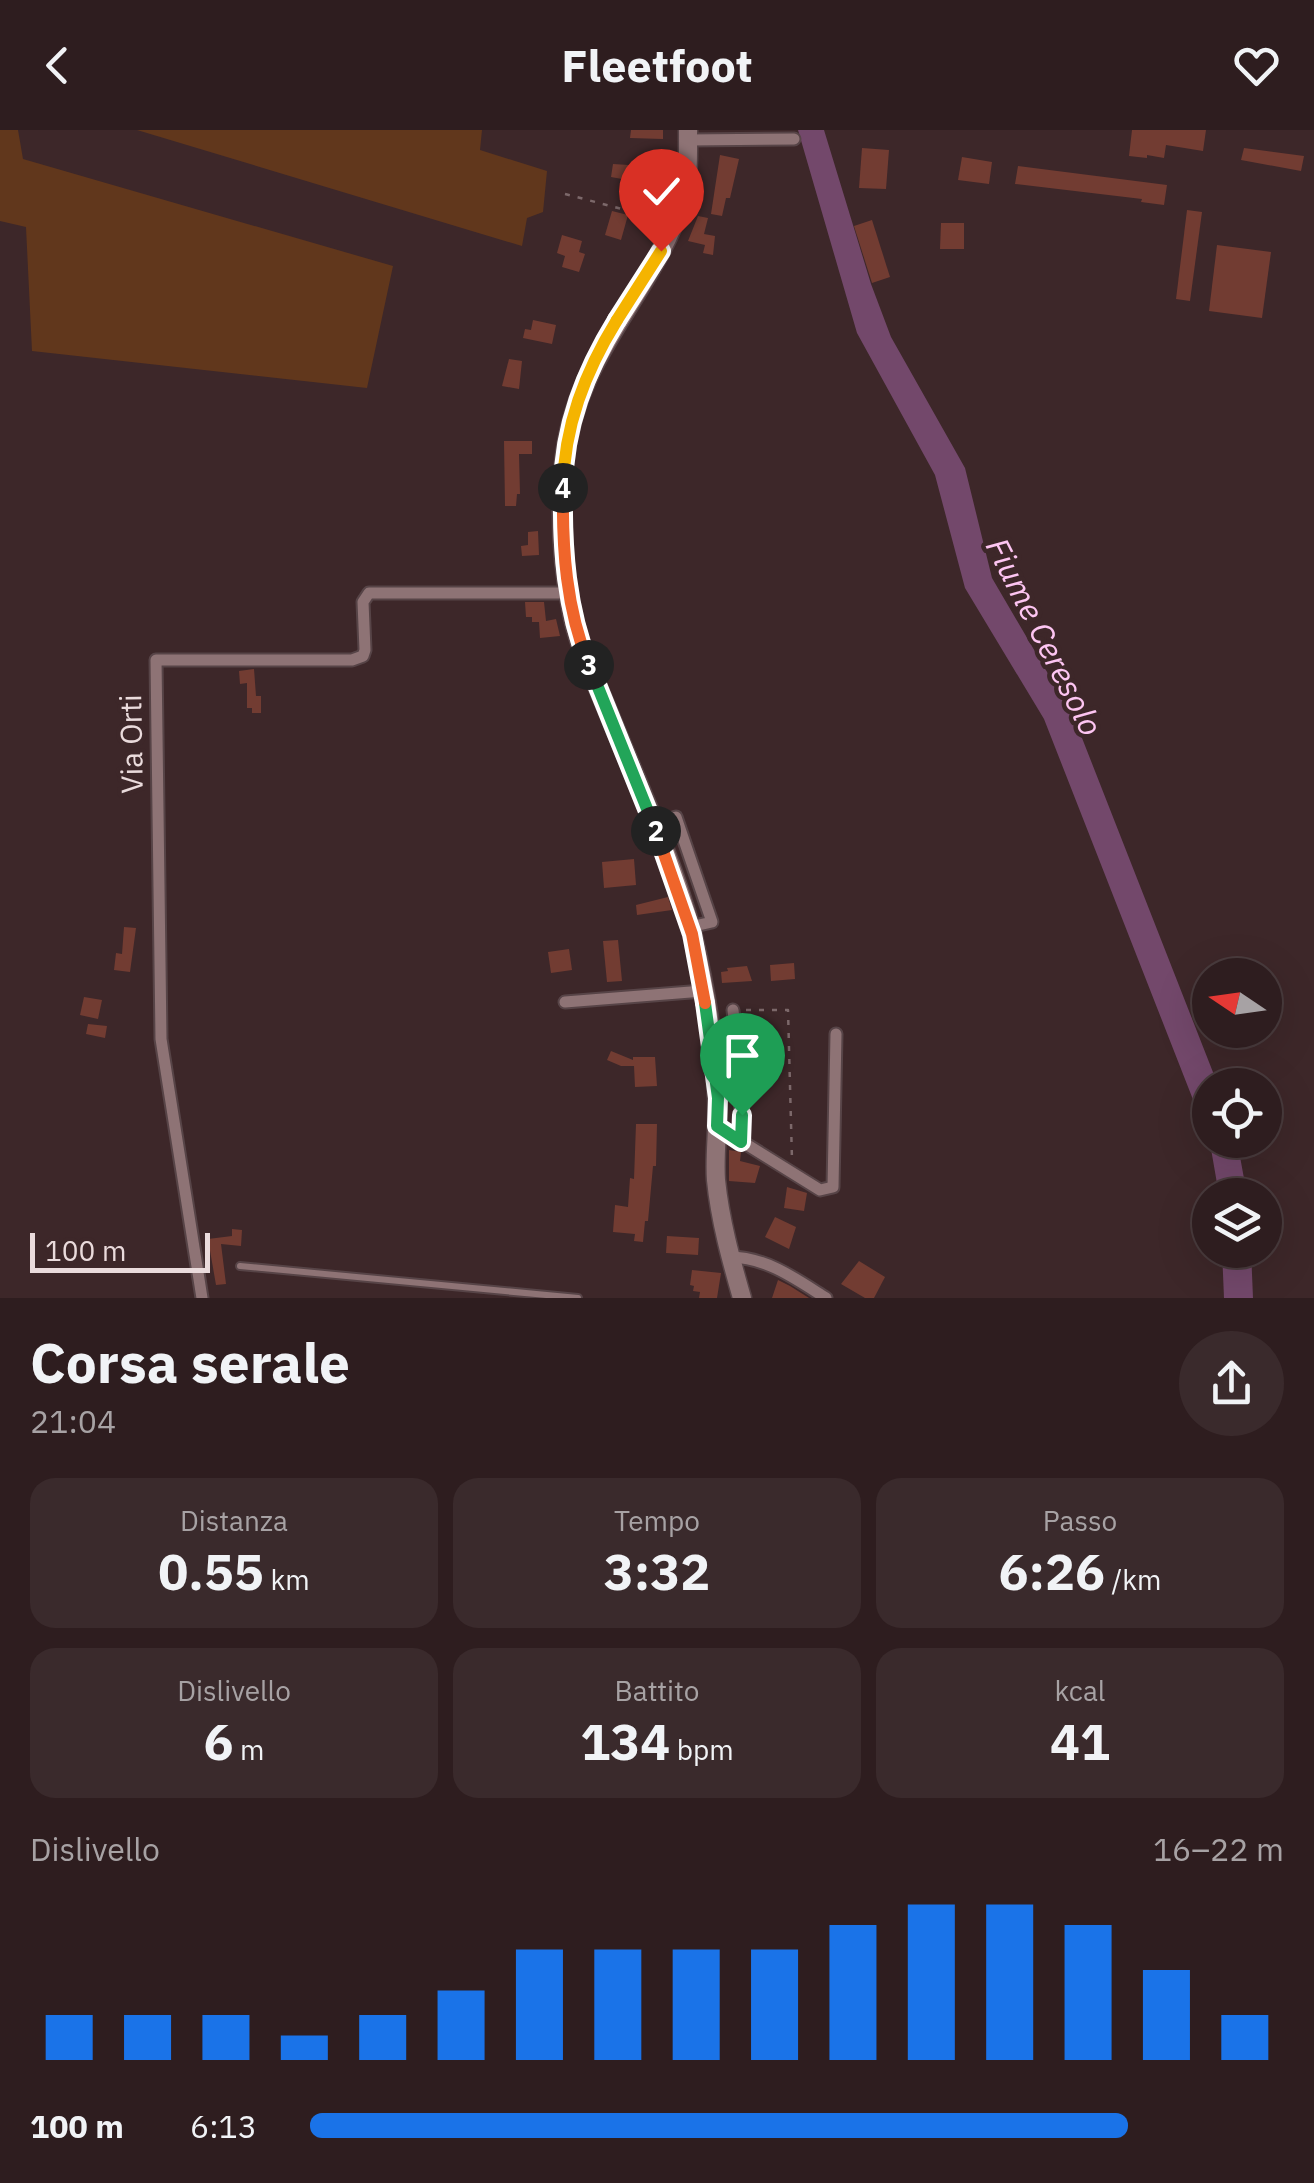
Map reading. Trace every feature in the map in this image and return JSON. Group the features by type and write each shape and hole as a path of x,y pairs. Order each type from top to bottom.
{"street":[{"path":"742,1298 716,1179 718,1098 690,928 654,826 586,658 569,593 564,468 572,417 590,366 674,223 684,194 688,135 794,139"},
{"name":"Via Orti","path":"202,1298 161,1039 156,660 358,658 365,650 363,602 369,593 569,593"},
{"path":"565,1002 703,991"},
{"path":"733,1010 740,1073 741,1142"},
{"path":"717,1126 820,1190 829,1190 834,1184 836,1034"},
{"path":"730,1257 748,1258 781,1270 826,1298"}],"lane":[{"path":"240,1266 578,1298"}],"path":[{"path":"565,194 674,223"},
{"path":"733,1010 788,1010 792,1153 788,1170"}],"shaded area":[{"path":"0,130 18,130 23,159 393,266 367,388 32,351 26,227 0,221"},
{"path":"137,130 482,130 480,150 547,171 543,212 527,218 522,246"},
{"path":"798,130 824,130 891,337 965,468 992,578 1074,718 1192,1019 1192,1048 1203,1048 1211,1068 1192,1068 1192,1097 1044,719 965,588 935,475 857,333"},
{"path":"1213,1158 1240,1158 1244,1178 1216,1178"},
{"path":"1223,1268 1252,1268 1253,1298 1224,1298"}],"building":[{"path":"631,130 663,130 663,139 630,138"},
{"path":"1132,130 1206,130 1203,151 1166,145 1164,158 1129,156"},
{"path":"862,148 889,150 886,189 859,188"},
{"path":"1244,148 1304,156 1301,171 1241,160"},
{"path":"720,155 739,159 722,216 711,214"},
{"path":"962,157 992,162 989,184 958,180"},
{"path":"613,164 645,166 644,176 671,176 665,196 632,191 633,181 611,177"},
{"path":"1018,166 1167,185 1164,205 1015,184"},
{"path":"1187,210 1202,212 1190,301 1176,299"},
{"path":"612,211 628,215 621,240 605,235"},
{"path":"698,216 708,218 704,234 715,236 713,255 703,253 705,245 688,241"},
{"path":"872,220 890,277 872,283 854,226"},
{"path":"941,223 964,223 964,249 940,249"},
{"path":"562,235 582,241 579,252 585,254 579,272 562,267 565,256 557,253"},
{"path":"1217,245 1271,252 1262,318 1209,311"},
{"path":"533,320 556,325 552,344 523,338 525,329 531,330"},
{"path":"509,359 522,361 519,389 502,386"},
{"path":"504,441 532,441 532,454 519,454 520,494 516,506 505,506"},
{"path":"538,531 539,555 522,556 521,546 528,545 528,532"},
{"path":"525,602 544,602 546,621 556,619 560,636 540,638 539,622 526,617"},
{"path":"254,669 261,713 252,713 252,708 247,708 247,683 240,684 239,671"},
{"path":"634,859 636,885 604,888 602,862"},
{"path":"668,897 672,910 637,915 636,905"},
{"path":"124,927 136,928 130,972 114,970 116,953 122,954"},
{"path":"618,940 622,981 607,982 603,941"},
{"path":"569,949 572,970 551,973 548,952"},
{"path":"794,963 795,979 771,981 770,965"},
{"path":"747,966 752,981 722,983 721,972"},
{"path":"84,997 102,1000 98,1019 80,1015"},
{"path":"88,1024 107,1026 105,1038 86,1034"},
{"path":"771,1027 772,1040 762,1040 763,1057 753,1057 752,1028"},
{"path":"611,1051 633,1060 655,1057 657,1086 635,1087 634,1066 607,1060"},
{"path":"636,1124 657,1124 656,1166 643,1242 634,1241 635,1234 613,1232 615,1205 628,1207 630,1178 634,1179"},
{"path":"729,1150 741,1152 740,1161 760,1166 755,1183 729,1181"},
{"path":"787,1187 807,1193 804,1211 784,1208"},
{"path":"775,1217 796,1227 789,1249 765,1237"},
{"path":"232,1229 242,1230 241,1246 221,1244 226,1284 216,1285 208,1239 232,1236"},
{"path":"667,1236 699,1238 698,1255 666,1253"},
{"path":"859,1261 885,1277 874,1298 865,1298 841,1284"},
{"path":"692,1270 721,1273 717,1298 699,1298 700,1292 693,1291 694,1286 690,1285"},
{"path":"778,1280 790,1286 809,1298 772,1298"}],"route":[{"path":"661,251 590,366 578,400 564,468 565,552 571,610 586,658 654,826 692,934 718,1098 717,1126 741,1142 742,1115"}],"water label":[{"name":"Fiume Ceresolo","path":"1044,637"}]}
